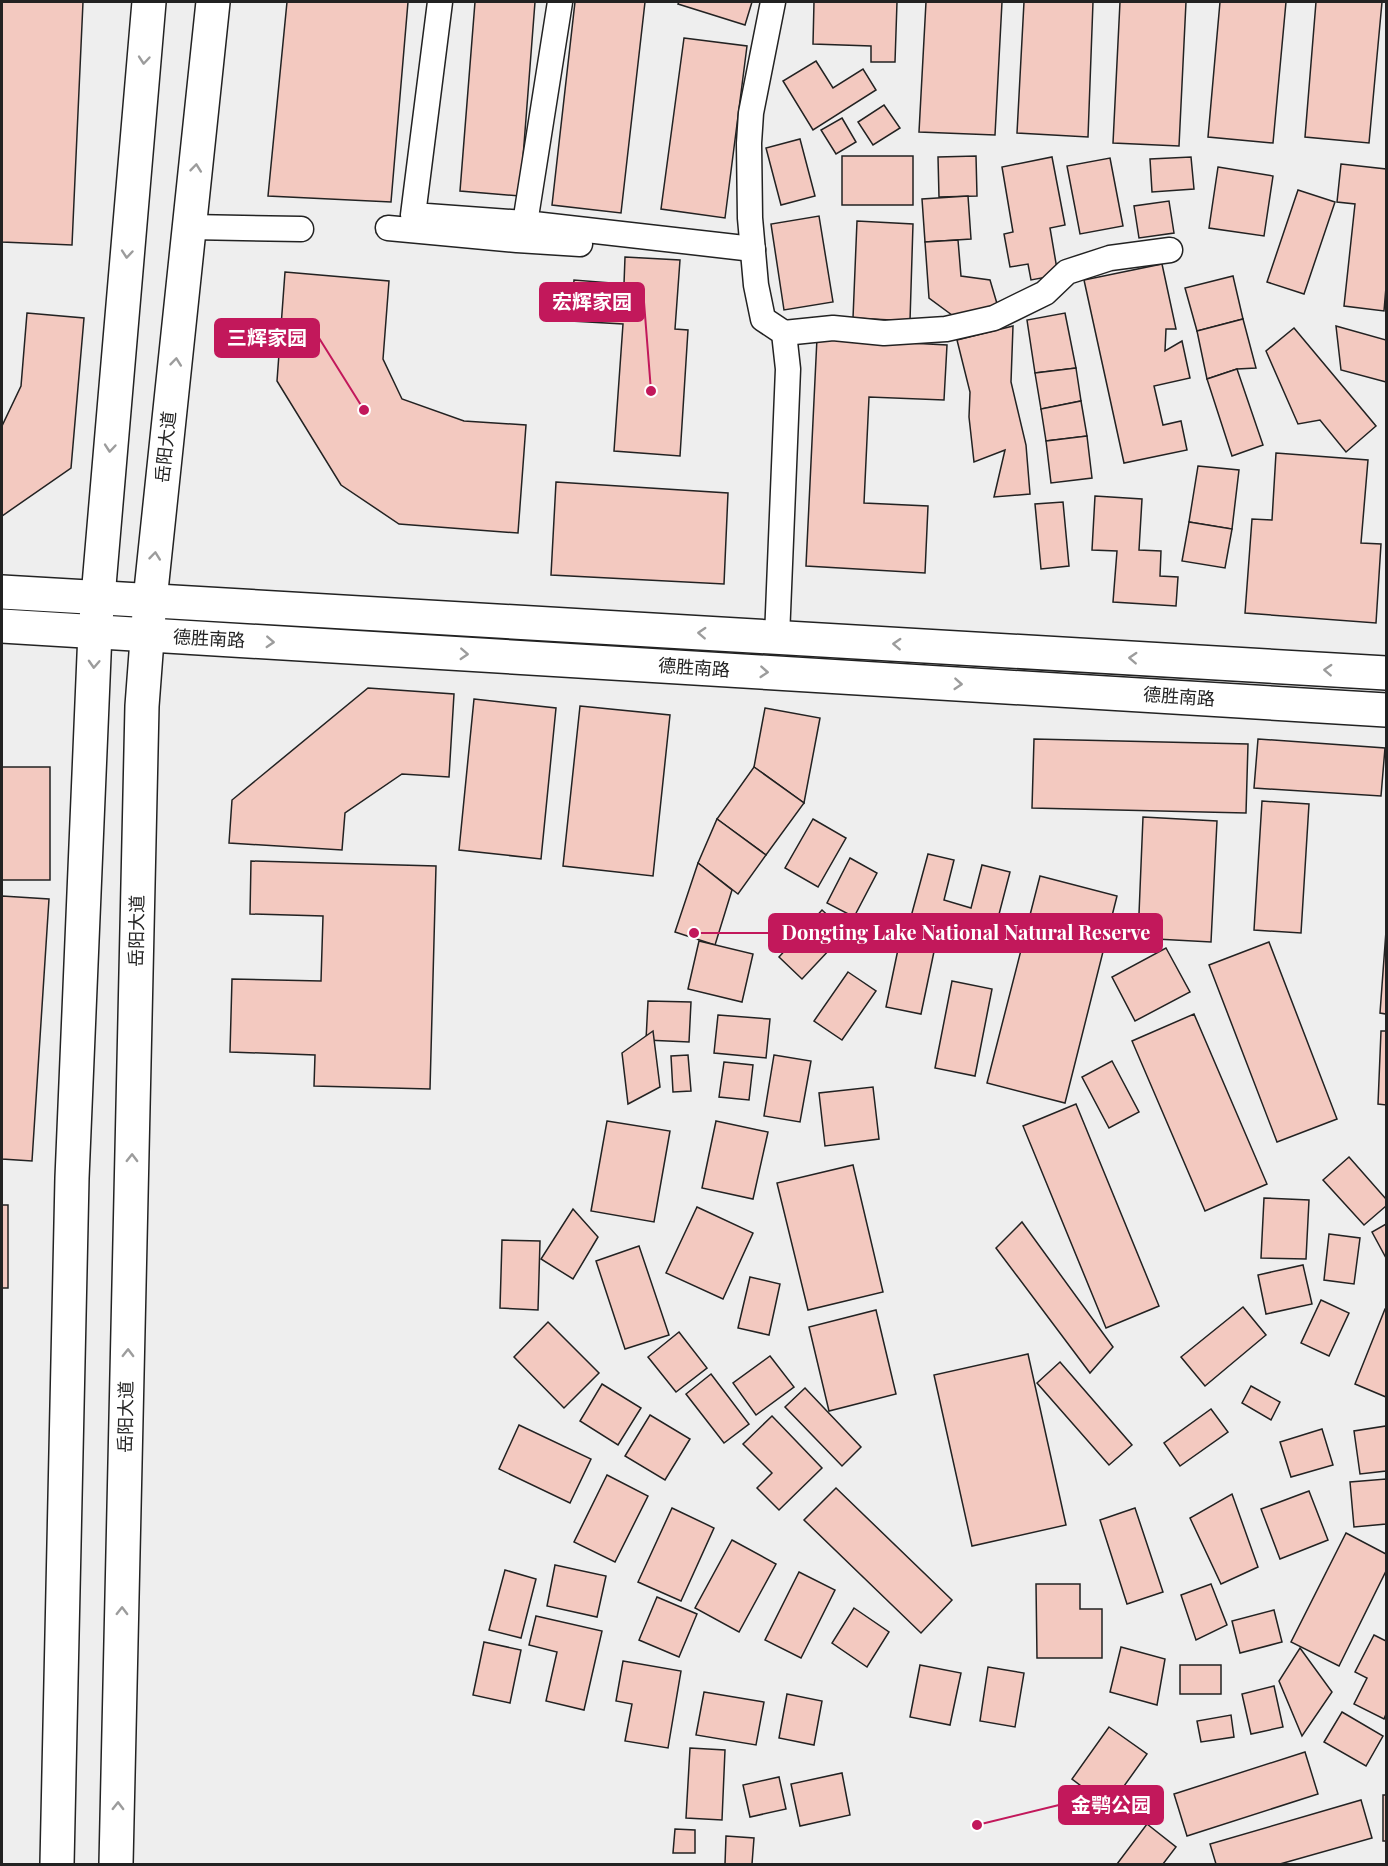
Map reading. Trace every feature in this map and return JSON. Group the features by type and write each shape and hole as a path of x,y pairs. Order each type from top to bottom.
{"main road":[{"path":"57,1864 72,1178 95,632 149,2"},
{"name":"岳阳大道","path":"116,1864 142,706 150,600 213,2"},
{"name":"德胜南路","path":"2,592 1386,673"},
{"name":"德胜南路","path":"2,626 1386,710"}],"street":[{"path":"440,2 413,214 525,223 753,249"},
{"path":"525,223 560,2"},
{"path":"773,2 751,113 750,218 756,285 763,319 784,333 833,328 884,333 946,329 994,318 1045,293 1067,272 1110,258 1170,250"},
{"path":"190,227 301,229"},
{"path":"387,228 518,240 722,253 753,249"},
{"path":"777,637 788,369 784,333"}],"shaded area":[{"path":"2,2 1386,2 1386,1864 2,1864"}],"building":[{"path":"2,2 83,2 72,245 2,242"},
{"path":"287,2 408,2 391,202 268,196"},
{"path":"475,2 535,2 520,196 460,191"},
{"path":"575,2 645,2 621,213 552,205"},
{"path":"679,2 752,2 745,25 678,4"},
{"path":"814,2 897,2 895,62 871,62 871,46 813,44"},
{"path":"926,2 1002,2 995,135 919,132"},
{"path":"1024,2 1093,2 1088,137 1017,133"},
{"path":"1120,2 1186,2 1179,146 1113,143"},
{"path":"1220,2 1286,2 1273,143 1208,137"},
{"path":"1316,2 1382,2 1369,143 1305,137"},
{"path":"684,38 747,46 725,218 661,209"},
{"path":"816,61 833,88 863,69 876,90 813,130 783,81"},
{"path":"884,105 900,128 873,145 858,122"},
{"path":"842,118 856,142 836,154 821,130"},
{"path":"800,139 815,196 781,205 766,148"},
{"path":"842,156 913,156 913,205 842,205"},
{"path":"976,156 977,196 939,197 938,157"},
{"path":"1052,157 1065,225 1050,228 1058,275 1031,280 1028,264 1010,267 1004,234 1013,232 1002,167"},
{"path":"1191,157 1194,189 1152,192 1150,159"},
{"path":"1110,158 1123,226 1080,234 1067,166"},
{"path":"1341,164 1386,169 1384,311 1344,306 1355,204 1337,202"},
{"path":"1218,167 1273,176 1264,236 1209,228"},
{"path":"1298,190 1335,202 1304,294 1267,282"},
{"path":"968,196 971,239 925,242 922,199"},
{"path":"1169,201 1174,233 1139,238 1134,206"},
{"path":"819,216 833,302 784,310 771,224"},
{"path":"857,221 913,224 910,321 853,318"},
{"path":"958,240 961,276 990,280 998,307 956,318 929,298 925,242"},
{"path":"625,257 680,260 675,329 688,330 680,456 614,451 623,324 571,321 574,280 624,284"},
{"path":"1162,264 1176,329 1166,329 1165,351 1182,341 1190,378 1154,386 1163,425 1181,421 1187,450 1124,463 1084,280"},
{"path":"285,272 389,281 383,359 402,399 464,421 526,425 518,533 399,524 341,485 277,381"},
{"path":"1233,276 1243,319 1197,331 1185,288"},
{"path":"27,313 84,318 71,468 2,516 2,426 21,386"},
{"path":"1065,313 1076,368 1035,373 1027,320"},
{"path":"1243,319 1256,368 1237,369 1207,379 1197,331"},
{"path":"1013,326 1011,382 1026,445 1030,494 994,497 1005,450 974,462 969,417 970,392 957,340"},
{"path":"1336,326 1386,340 1386,382 1341,370"},
{"path":"1294,328 1376,426 1346,452 1320,420 1298,424 1266,351"},
{"path":"817,338 947,345 944,400 869,397 864,503 928,506 925,573 806,566"},
{"path":"1076,368 1081,401 1041,409 1035,373"},
{"path":"1237,369 1263,445 1232,456 1207,379"},
{"path":"1081,401 1087,436 1046,441 1041,409"},
{"path":"1087,436 1092,478 1051,483 1046,441"},
{"path":"1276,453 1368,460 1361,543 1381,544 1376,623 1245,613 1252,519 1272,520"},
{"path":"1198,466 1239,470 1232,529 1189,522"},
{"path":"556,482 728,493 724,584 551,575"},
{"path":"1095,496 1142,499 1139,550 1161,551 1160,576 1178,577 1176,606 1113,602 1117,551 1092,550"},
{"path":"1063,502 1069,566 1041,569 1035,504"},
{"path":"1189,522 1232,529 1225,568 1182,561"},
{"path":"368,688 454,694 449,777 402,774 345,813 342,850 229,843 232,800"},
{"path":"474,699 556,708 541,859 459,850"},
{"path":"580,706 670,715 653,876 563,866"},
{"path":"765,708 820,718 804,803 754,767"},
{"path":"1034,739 1248,744 1246,813 1032,808"},
{"path":"1258,739 1385,748 1381,796 1254,788"},
{"path":"2,767 50,767 50,880 2,880"},
{"path":"754,767 804,803 766,855 717,819"},
{"path":"1262,801 1309,804 1301,933 1254,930"},
{"path":"1143,817 1217,821 1211,942 1138,938"},
{"path":"717,819 766,855 738,894 698,863"},
{"path":"813,819 846,838 818,887 785,868"},
{"path":"928,854 954,860 944,900 971,908 982,865 1010,872 991,945 909,924"},
{"path":"850,858 877,873 854,917 827,903"},
{"path":"251,861 436,866 430,1089 314,1086 315,1055 230,1052 232,979 321,981 323,916 250,914"},
{"path":"698,863 732,890 715,945 675,932"},
{"path":"1040,876 1117,896 1065,1103 987,1083"},
{"path":"2,896 49,899 32,1161 2,1159"},
{"path":"822,910 846,932 802,979 779,957"},
{"path":"1386,931 1386,1014 1380,1013"},
{"path":"901,935 936,942 921,1014 886,1007"},
{"path":"699,941 753,954 742,1002 688,989"},
{"path":"1269,942 1337,1119 1277,1142 1209,965"},
{"path":"1166,948 1190,992 1135,1021 1112,977"},
{"path":"848,972 876,991 842,1040 814,1021"},
{"path":"952,981 992,989 975,1076 935,1068"},
{"path":"648,1001 691,1002 689,1042 646,1040"},
{"path":"1194,1014 1267,1184 1205,1211 1132,1041"},
{"path":"718,1015 770,1019 766,1058 714,1053"},
{"path":"653,1031 660,1087 628,1104 622,1053"},
{"path":"1381,1031 1386,1031 1386,1105 1378,1104"},
{"path":"688,1055 691,1091 673,1092 671,1056"},
{"path":"774,1055 811,1061 800,1122 764,1116"},
{"path":"1112,1061 1139,1112 1109,1128 1082,1077"},
{"path":"724,1062 753,1065 749,1100 719,1097"},
{"path":"873,1087 879,1139 825,1146 819,1093"},
{"path":"1076,1104 1159,1306 1106,1328 1023,1126"},
{"path":"607,1121 670,1131 654,1222 591,1211"},
{"path":"716,1121 768,1132 753,1199 702,1188"},
{"path":"1349,1157 1386,1199 1386,1206 1364,1225 1323,1180"},
{"path":"853,1165 883,1292 808,1310 777,1183"},
{"path":"1264,1198 1309,1200 1306,1259 1261,1258"},
{"path":"2,1205 8,1205 8,1288 2,1288"},
{"path":"697,1207 753,1233 723,1299 666,1273"},
{"path":"573,1209 598,1237 573,1279 541,1259"},
{"path":"1022,1222 1113,1347 1090,1373 996,1248"},
{"path":"1386,1224 1386,1258 1372,1232"},
{"path":"1329,1234 1360,1238 1354,1284 1324,1280"},
{"path":"502,1240 540,1241 538,1310 500,1308"},
{"path":"639,1246 669,1335 625,1349 596,1261"},
{"path":"1303,1265 1312,1304 1266,1314 1258,1275"},
{"path":"750,1277 780,1284 769,1335 738,1328"},
{"path":"1321,1300 1349,1313 1329,1356 1301,1343"},
{"path":"1243,1307 1266,1335 1205,1386 1181,1357"},
{"path":"1386,1309 1386,1397 1355,1384"},
{"path":"876,1310 896,1394 829,1411 809,1327"},
{"path":"548,1322 599,1373 564,1408 514,1357"},
{"path":"679,1332 707,1368 676,1392 648,1357"},
{"path":"1028,1354 1066,1525 972,1546 934,1375"},
{"path":"770,1356 794,1387 756,1415 733,1383"},
{"path":"1060,1362 1132,1445 1109,1465 1037,1383"},
{"path":"711,1374 749,1424 724,1443 686,1394"},
{"path":"602,1384 641,1408 618,1445 580,1421"},
{"path":"1251,1386 1280,1402 1271,1420 1242,1403"},
{"path":"805,1388 861,1447 842,1466 785,1407"},
{"path":"1211,1409 1228,1432 1180,1466 1164,1443"},
{"path":"650,1415 690,1439 665,1480 625,1456"},
{"path":"772,1416 822,1468 779,1510 757,1488 772,1473 743,1444"},
{"path":"519,1425 591,1459 570,1503 499,1469"},
{"path":"1386,1426 1386,1471 1360,1474 1354,1431"},
{"path":"1322,1429 1333,1465 1291,1477 1280,1442"},
{"path":"607,1475 648,1496 615,1562 574,1542"},
{"path":"1386,1479 1386,1524 1354,1527 1350,1482"},
{"path":"836,1488 952,1600 921,1633 804,1520"},
{"path":"1309,1491 1328,1540 1280,1559 1261,1509"},
{"path":"1232,1494 1258,1567 1221,1584 1190,1518"},
{"path":"672,1508 714,1528 681,1601 638,1582"},
{"path":"1135,1508 1163,1592 1127,1604 1100,1520"},
{"path":"1346,1533 1386,1554 1386,1571 1339,1666 1291,1642"},
{"path":"732,1540 776,1564 739,1632 695,1608"},
{"path":"555,1565 606,1576 597,1617 547,1606"},
{"path":"505,1570 536,1579 521,1638 489,1630"},
{"path":"799,1572 835,1590 801,1658 765,1640"},
{"path":"1036,1584 1080,1584 1080,1609 1102,1609 1102,1658 1037,1658"},
{"path":"1211,1584 1227,1625 1196,1640 1181,1595"},
{"path":"657,1597 697,1614 679,1657 639,1640"},
{"path":"854,1608 889,1632 867,1667 832,1643"},
{"path":"1274,1610 1282,1642 1240,1653 1232,1621"},
{"path":"536,1616 602,1631 584,1710 546,1701 557,1652 529,1645"},
{"path":"1374,1635 1386,1641 1386,1714 1384,1719 1354,1704 1367,1678 1355,1672"},
{"path":"484,1642 521,1650 510,1703 473,1695"},
{"path":"1121,1647 1165,1659 1157,1705 1110,1692"},
{"path":"1300,1648 1332,1692 1302,1736 1279,1681"},
{"path":"623,1661 681,1671 668,1748 625,1741 632,1704 616,1701"},
{"path":"920,1665 961,1673 950,1725 910,1717"},
{"path":"1180,1665 1221,1665 1221,1694 1180,1694"},
{"path":"988,1667 1024,1673 1015,1727 980,1721"},
{"path":"1274,1686 1283,1727 1251,1734 1242,1694"},
{"path":"704,1692 764,1702 756,1745 696,1735"},
{"path":"787,1694 822,1701 814,1745 779,1738"},
{"path":"1342,1712 1383,1736 1366,1766 1324,1742"},
{"path":"1231,1715 1234,1737 1201,1742 1197,1721"},
{"path":"1109,1727 1147,1754 1109,1807 1072,1779"},
{"path":"690,1748 725,1750 722,1820 686,1818"},
{"path":"1305,1752 1318,1794 1187,1836 1174,1794"},
{"path":"842,1773 850,1815 800,1826 791,1784"},
{"path":"779,1777 786,1809 750,1817 743,1785"},
{"path":"1383,1795 1386,1795 1386,1841 1383,1841"},
{"path":"1361,1800 1372,1838 1280,1864 1216,1864 1210,1844"},
{"path":"1147,1824 1176,1847 1163,1864 1117,1864"},
{"path":"675,1829 695,1830 695,1853 673,1853"},
{"path":"726,1836 754,1838 752,1864 725,1864"}],"place":[{"name":"宏辉家园","path":"651,391"},
{"name":"三辉家园","path":"364,410"},
{"name":"Dongting Lake National Natural Reserve","path":"694,933"},
{"name":"金鹗公园","path":"977,1825"}]}
